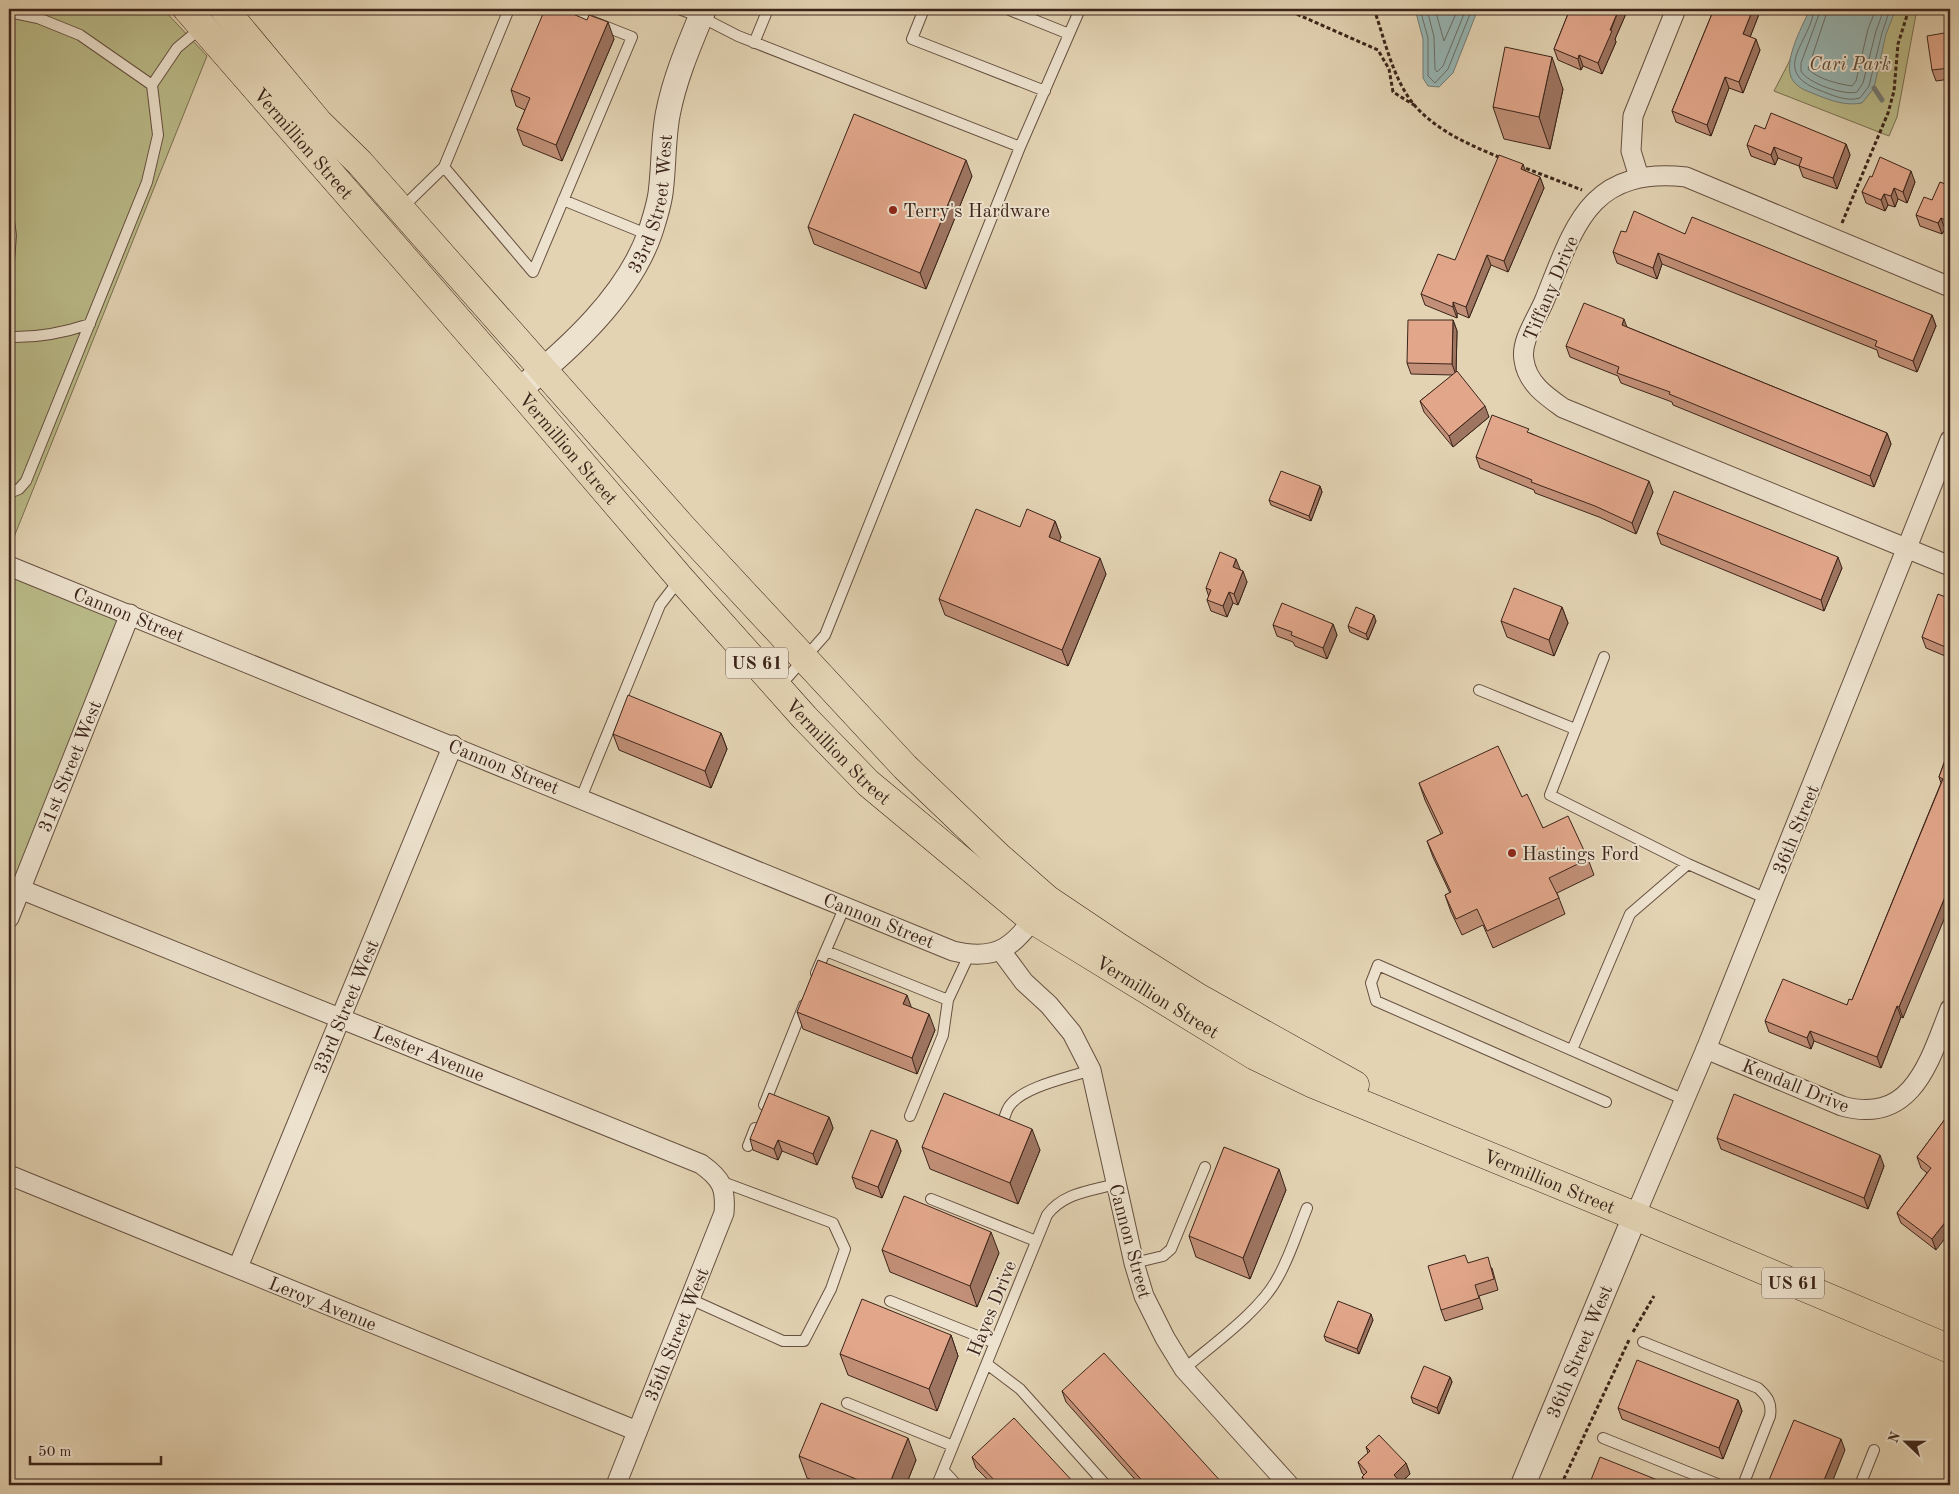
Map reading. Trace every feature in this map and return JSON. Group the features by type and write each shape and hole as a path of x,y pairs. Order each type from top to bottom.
{"highway":[{"name":"Vermillion Street","path":"210,15 360,162 683,528 1040,910"},
{"name":"Vermillion Street","path":"210,15 519,390 680,578 805,718 868,783 1040,910 1465,1146 1636,1216"},
{"name":"US 61","path":"1636,1216 1950,1349"}],"street":[{"path":"1639,177 1631,151 1634,116 1676,9"},
{"name":"33rd Street West","path":"519,390 544,369 603,312 632,268 649,234 661,191 668,114 678,75 702,13"},
{"name":"Tiffany Drive","path":"1908,549 1563,408 1545,395 1530,379 1523,359 1526,339 1572,233 1587,210 1620,182 1639,177 1663,175 1686,177 1950,287"},
{"name":"36th Street","path":"1636,1216 1767,899 1950,440"},
{"path":"1908,549 1950,566"},
{"name":"Cannon Street","path":"9,566 453,745 954,951 984,956 1001,951 1016,941 1040,910"},
{"name":"31st Street West","path":"9,918 130,614"},
{"name":"33rd Street West","path":"238,1268 453,745"},
{"name":"Lester Avenue","path":"20,889 701,1164 720,1181"},
{"name":"Cannon Street","path":"1001,951 1024,982 1049,1005 1072,1033 1091,1070 1134,1264 1144,1296 1165,1338 1184,1369 1289,1485"},
{"name":"Kendall Drive","path":"1706,1049 1842,1106 1857,1110 1874,1109 1898,1100 1917,1084 1925,1070 1950,1008"},
{"name":"Leroy Avenue","path":"9,1175 637,1431"},
{"name":"35th Street West","path":"616,1485 724,1213 726,1196 720,1181"},
{"name":"36th Street West","path":"1523,1485 1636,1216"}],"lane":[{"path":"401,209 444,167 509,9"},
{"path":"444,167 533,272 632,37 561,9"},
{"path":"679,9 702,13 754,43 1020,147"},
{"path":"754,43 768,9"},
{"path":"924,9 912,39 1045,91"},
{"path":"1007,9 1069,34"},
{"path":"779,687 826,635 1020,147 1080,9"},
{"path":"9,12 38,18 80,35 152,86"},
{"path":"9,493 19,489 26,481 148,182 158,135 152,86 177,48 210,15"},
{"path":"563,200 649,234"},
{"path":"9,221 11,235 9,261"},
{"path":"9,337 48,336 90,324"},
{"path":"581,798 660,605 680,578"},
{"path":"1604,657 1550,795 1688,864 1767,899"},
{"path":"1479,690 1575,729"},
{"path":"1572,1050 1630,914 1688,864"},
{"path":"748,1146 845,906"},
{"path":"826,951 948,1000"},
{"path":"910,1116 943,1035 948,1000 969,955"},
{"path":"1606,1102 1376,1001 1371,982 1378,965 1684,1100"},
{"path":"1002,1126 1009,1106 1017,1097 1029,1091 1091,1070"},
{"path":"1134,1264 1163,1256 1171,1248 1205,1167"},
{"path":"690,1299 783,1341 804,1341 831,1289 845,1249 833,1223 720,1181"},
{"name":"Hayes Drive","path":"937,1485 1047,1215 1054,1206 1067,1197 1116,1184"},
{"path":"930,1199 1036,1241"},
{"path":"1184,1369 1257,1306 1270,1290 1278,1279 1307,1208"},
{"path":"890,1301 995,1343"},
{"path":"1643,1342 1758,1388 1767,1395 1772,1405 1770,1416 1743,1485"},
{"path":"986,1364 1020,1389 1105,1484"},
{"path":"847,1403 953,1446"},
{"path":"1603,1438 1720,1485"},
{"path":"1860,1485 1874,1450"},
{"path":"944,1470 957,1485"}],"path":[{"path":"1285,9 1378,50 1389,69 1393,92 1460,140 1508,160"},
{"path":"1374,9 1397,74 1415,106"},
{"path":"1836,238 1888,113 1894,91 1898,44 1908,9"},
{"path":"1517,164 1581,190 1595,202"},
{"path":"1561,1485 1624,1349 1654,1296"}],"green space":[{"path":"9,9 163,9 207,56 14,537 9,535"},
{"name":"Cari Park","path":"1810,9 1917,9 1897,117 1889,136 1774,91 1789,62"},
{"path":"9,566 130,614 9,900"}],"water":[{"path":"1415,9 1478,9 1453,73 1439,87 1428,86 1423,78 1423,39"},
{"name":"Cari Park","path":"1810,9 1896,9 1886,34 1874,88 1862,103 1845,103 1828,99 1801,88 1791,77 1789,68 1790,58"}],"building":[{"path":"545,9 561,9 587,20 589,15 608,22 556,145 517,129 530,98 511,90"},
{"path":"1570,9 1619,9 1598,63 1579,55 1578,59 1554,49"},
{"path":"1714,9 1753,9 1743,34 1756,39 1739,82 1725,77 1707,125 1672,111"},
{"path":"1950,32 1950,68 1932,70 1927,36"},
{"path":"1505,47 1552,57 1539,117 1493,107"},
{"path":"1771,113 1846,144 1833,178 1799,166 1802,158 1774,147 1771,155 1747,145 1755,125 1765,129"},
{"name":"Terry's Hardware","path":"854,114 966,160 920,273 808,227"},
{"path":"1499,155 1523,164 1521,169 1540,177 1504,261 1487,255 1466,307 1453,302 1453,307 1421,294 1438,254 1455,260"},
{"path":"1880,157 1911,171 1903,192 1894,188 1891,196 1884,194 1881,200 1862,192 1870,176 1872,177"},
{"path":"1940,182 1950,186 1950,213 1947,221 1941,218 1938,223 1916,215 1924,197 1932,200"},
{"path":"1634,211 1685,234 1692,217 1932,315 1913,361 1875,346 1877,341 1658,253 1653,268 1613,252 1621,231 1626,232"},
{"path":"1584,303 1624,319 1622,325 1887,433 1870,476 1669,394 1670,392 1617,373 1619,367 1566,346"},
{"path":"1408,320 1453,320 1452,364 1407,363"},
{"path":"1457,371 1485,406 1449,436 1420,401"},
{"path":"1492,415 1529,429 1527,432 1649,481 1632,523 1595,506 1531,482 1532,480 1476,457"},
{"path":"1281,471 1320,486 1309,516 1269,500"},
{"path":"1674,491 1838,557 1821,600 1657,533"},
{"path":"976,509 1020,527 1027,509 1055,521 1049,537 1100,558 1062,650 939,599"},
{"path":"1220,552 1236,559 1233,567 1243,571 1234,594 1229,592 1223,606 1207,600 1211,590 1206,588"},
{"path":"1514,588 1562,607 1549,640 1501,621"},
{"path":"1938,594 1950,599 1950,649 1922,637"},
{"path":"1282,603 1333,624 1323,648 1291,635 1292,632 1273,625"},
{"path":"1356,607 1374,615 1366,634 1348,626"},
{"path":"628,695 721,733 705,771 613,734"},
{"name":"Hastings Ford","path":"1498,746 1522,797 1527,794 1543,828 1568,816 1588,859 1549,878 1559,898 1487,931 1477,909 1456,919 1445,895 1451,892 1427,841 1443,833 1419,783"},
{"path":"1950,747 1950,885 1899,1007 1897,1006 1877,1057 1810,1031 1807,1038 1765,1021 1783,979 1847,1005 1849,999 1852,1000 1943,779 1939,777"},
{"path":"818,960 907,995 903,1004 929,1014 912,1058 797,1012"},
{"path":"769,1093 829,1117 813,1154 778,1140 774,1149 750,1139"},
{"path":"944,1093 1032,1129 1010,1183 922,1147"},
{"path":"1734,1094 1880,1155 1864,1198 1717,1138"},
{"path":"1950,1101 1950,1190 1946,1195 1950,1198 1950,1216 1932,1239 1897,1213 1931,1168 1917,1157 1948,1115 1945,1114"},
{"path":"871,1130 897,1140 878,1187 852,1177"},
{"path":"1224,1147 1279,1169 1243,1258 1189,1236"},
{"path":"904,1196 991,1232 970,1286 882,1250"},
{"path":"1465,1255 1468,1263 1488,1257 1494,1279 1475,1285 1479,1298 1441,1310 1428,1266"},
{"path":"862,1299 951,1335 929,1389 840,1354"},
{"path":"1338,1301 1371,1314 1357,1349 1324,1336"},
{"path":"1104,1353 1224,1485 1146,1485 1062,1391"},
{"path":"1637,1360 1738,1400 1719,1448 1618,1408"},
{"path":"1424,1366 1450,1377 1437,1408 1411,1397"},
{"path":"821,1403 908,1438 889,1485 871,1485 799,1456"},
{"path":"1014,1418 1076,1485 999,1485 972,1457"},
{"path":"1794,1420 1841,1439 1822,1485 1767,1485"},
{"path":"1379,1435 1406,1463 1394,1475 1403,1485 1370,1485 1362,1477 1367,1472 1358,1462 1370,1451 1366,1447"},
{"path":"1600,1457 1670,1485 1589,1485"}],"waterway":[{"path":"1874,88 1882,100"}],"place":[{"name":"Terry's Hardware","path":"893,210"},
{"name":"Hastings Ford","path":"1512,853"}]}
